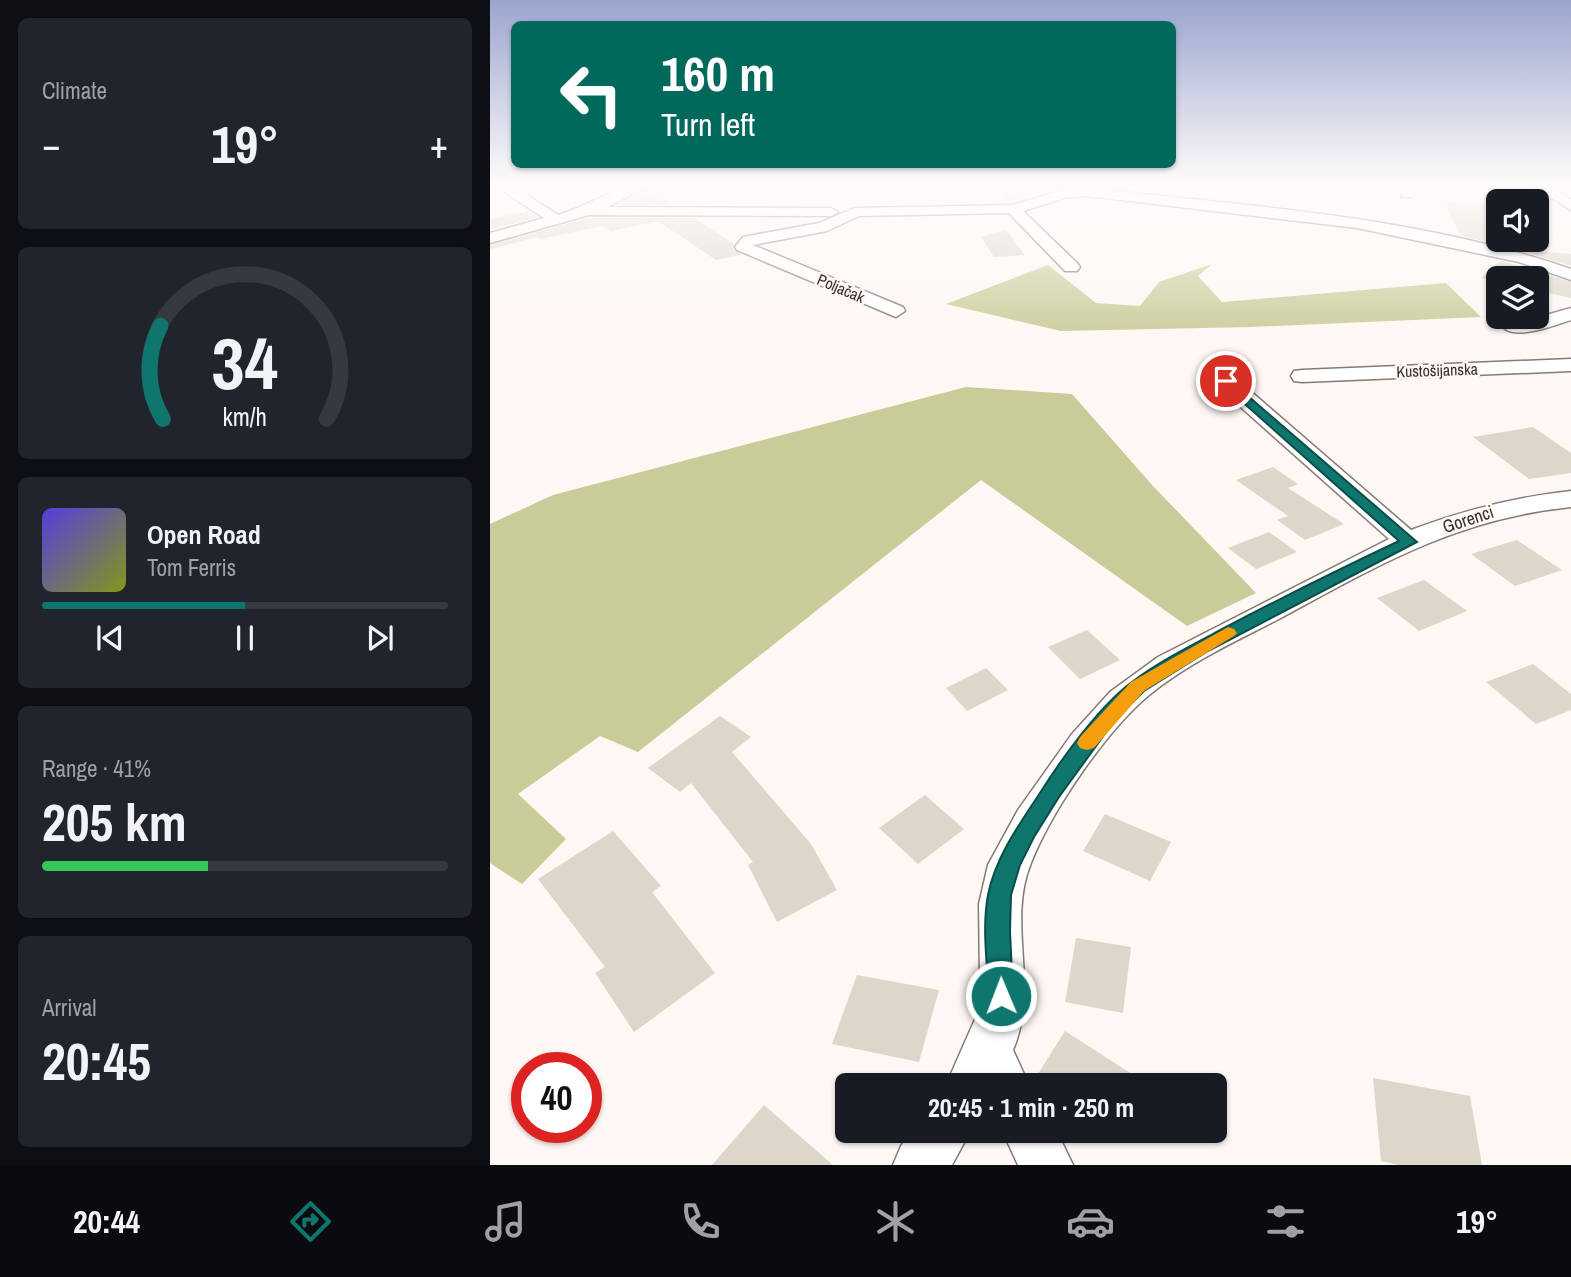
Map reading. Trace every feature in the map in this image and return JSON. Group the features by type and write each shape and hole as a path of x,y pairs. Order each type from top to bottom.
{"street":[{"name":"Poljačak","path":"757,238 749,240 743,247 896,311"},
{"path":"1042,238 1071,267"},
{"name":"Poljačak","path":"1430,238 1523,258 1571,275"},
{"path":"1522,252 1523,258"},
{"path":"1549,321 1571,314"},
{"name":"Kustošijanska","path":"1302,376 1571,365"},
{"path":"1226,381 1409,542"},
{"name":"Gorenci","path":"988,1073 1000,1017 1002,975 998,931 999,895 1009,865 1052,791 1109,715 1137,687 1202,647 1301,594 1440,527 1484,512 1532,501 1571,499"},
{"path":"920,1165 936,1143"},
{"path":"1035,1143 1046,1165"}],"green space":[{"path":"1212,264 1198,276 1222,302 1446,283 1481,317 1250,327 1061,331 946,304 1048,265 1096,303 1140,306 1159,282"},
{"path":"966,387 1072,394 1153,486 1256,593 1187,626 981,480 638,752 600,736 518,794 566,839 522,884 490,863 490,524 553,495"}],"building":[{"path":"514,238 532,238 490,249 490,245"},
{"path":"684,238 725,238 734,244 733,248 741,255 716,260"},
{"path":"982,238 1012,238 1025,255 994,257"},
{"path":"1526,252 1571,254 1571,266"},
{"path":"1501,261 1518,266 1495,266"},
{"path":"1549,275 1571,282 1571,298 1549,293"},
{"path":"1533,427 1571,453 1571,473 1529,479 1473,437"},
{"path":"1273,467 1298,484 1288,488 1344,524 1305,540 1277,520 1288,516 1236,480"},
{"path":"1269,532 1297,552 1256,569 1228,548"},
{"path":"1517,540 1562,570 1515,586 1471,554"},
{"path":"1424,580 1467,611 1419,631 1377,598"},
{"path":"1087,630 1120,660 1080,679 1048,647"},
{"path":"1533,664 1571,694 1571,710 1536,724 1486,682"},
{"path":"986,668 1008,690 967,711 946,688"},
{"path":"720,716 751,737 732,752 811,844 837,890 777,922 748,865 753,862 691,783 680,792 648,768"},
{"path":"925,795 964,829 918,864 879,828"},
{"path":"1105,814 1171,842 1150,881 1083,851"},
{"path":"613,831 661,886 652,892 715,973 634,1032 595,973 605,967 538,879"},
{"path":"1076,938 1131,947 1123,1013 1065,1002"},
{"path":"857,975 939,990 919,1062 832,1044"},
{"path":"1065,1031 1130,1073 1039,1073"},
{"path":"1373,1078 1470,1096 1482,1165 1398,1165 1381,1161"},
{"path":"764,1105 833,1165 712,1165"}],"slow traffic":[{"path":"1087,743 1109,715 1137,687 1228,633"}],"route":[{"path":"1001,996 999,895 1009,865 1052,791 1109,715 1137,687 1202,647 1301,594 1409,542 1226,381"}]}
